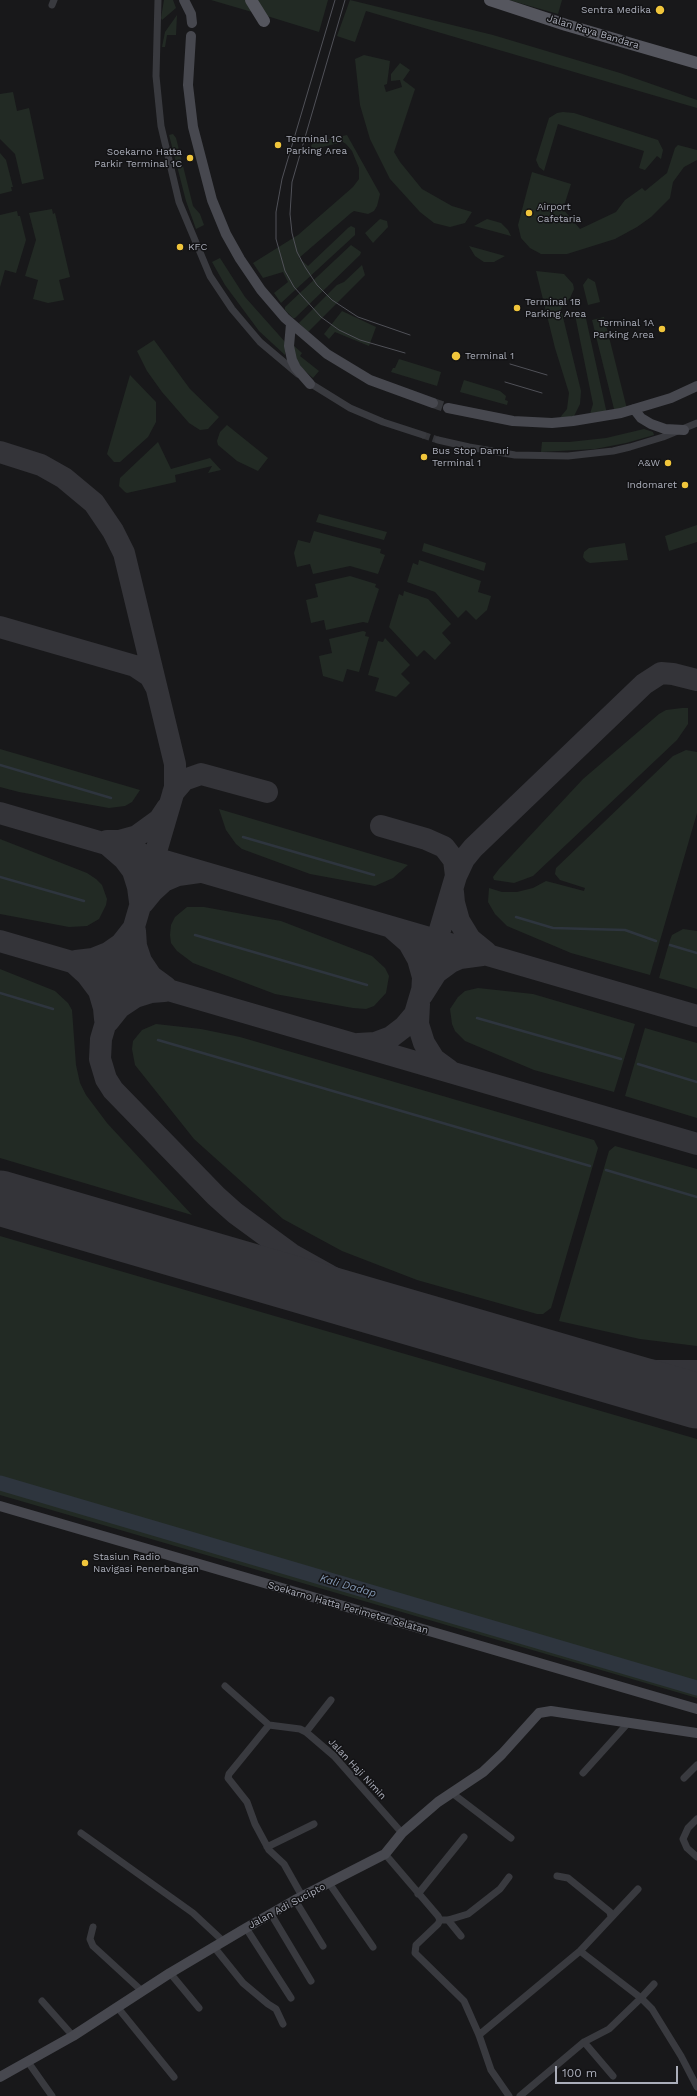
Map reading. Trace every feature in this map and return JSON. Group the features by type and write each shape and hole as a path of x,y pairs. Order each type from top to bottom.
{"main road":[{"path":"251,0 264,21"},
{"name":"Jalan Raya Bandara","path":"490,0 566,25 697,63"}],"street":[{"path":"158,0 156,76 161,126 179,202 210,276 232,309 260,342 310,384 338,402 368,416 423,435"},
{"path":"184,0 192,23"},
{"path":"191,36 188,85 194,134 212,200 226,234 240,259 261,290 291,324 326,354 354,372 380,384 433,403"},
{"path":"291,324 289,346 292,360 296,368 310,384"},
{"path":"448,408 504,420 552,423 599,418 671,398 697,386"},
{"path":"634,409 641,418 651,424 665,428 684,430"},
{"path":"438,440 469,448 515,455 568,456 613,451 684,430 697,423"},
{"name":"Soekarno Hatta Perimeter Selatan","path":"0,1506 697,1709"},
{"path":"225,1686 269,1725 228,1776 247,1802 255,1824 267,1847 284,1864 323,1946"},
{"path":"306,1732 330,1700"},
{"name":"Jalan Adi Sucipto","path":"0,2077 74,2036 170,1973 223,1941 299,1898 385,1854 402,1832 452,1793 483,1772 502,1754 539,1713 551,1711 629,1722"},
{"path":"583,1773 629,1722 697,1733"},
{"name":"Jalan Haji Nimin","path":"269,1725 300,1729 306,1732 338,1761 402,1832"},
{"path":"684,1778 697,1764"},
{"path":"452,1793 511,1838"},
{"path":"697,1819 688,1828 683,1839 687,1848 697,1857"},
{"path":"267,1847 314,1824"},
{"path":"81,1833 193,1913 223,1941"},
{"path":"418,1894 464,1837"},
{"path":"385,1854 440,1920 448,1920 468,1914 500,1889 509,1877"},
{"path":"557,1876 568,1878 610,1912 611,1917"},
{"path":"329,1883 373,1947"},
{"path":"479,2035 580,1951 638,1888"},
{"path":"271,1914 311,1980"},
{"path":"440,1920 433,1930 416,1945 414,1951 464,2001 479,2035 491,2070 509,2096"},
{"path":"448,1920 461,1936"},
{"path":"93,1927 90,1939 93,1946 142,1991"},
{"path":"246,1928 291,1998"},
{"path":"214,1947 243,1982 276,2009 283,2024"},
{"path":"580,1951 641,1998 652,2009 684,2060 697,2087"},
{"path":"170,1973 200,2008"},
{"path":"520,2096 584,2042 609,2029 654,1984"},
{"path":"42,2001 74,2036"},
{"path":"118,2008 174,2077"},
{"path":"584,2042 613,2076"},
{"path":"28,2062 52,2096"}],"shaded area":[{"path":"164,0 173,0 176,8 162,20 161,18"},
{"path":"211,0 247,0 252,12"},
{"path":"255,0 328,0 319,32 267,16"},
{"path":"350,0 493,35 620,73 697,100 697,108 366,11 355,42 337,36"},
{"path":"509,0 562,0 558,14"},
{"path":"177,15 176,35 167,35 165,47 162,47 165,32"},
{"path":"364,55 390,61 387,84 384,85 386,92 402,87 400,80 391,81 391,74 400,63 410,70 403,80 415,89 394,152 400,162 422,189 452,206 472,212 465,223 450,227 434,223 420,212 390,179 370,139 360,105 355,59"},
{"path":"13,92 17,111 29,108 44,179 22,184 15,154 0,139 0,94"},
{"path":"557,113 574,113 658,140 663,150 661,159 657,156 645,170 639,168 644,151 558,124 544,171 539,167 536,160 549,118"},
{"path":"173,134 176,138 193,206 200,214 204,225 196,229 186,201 169,135"},
{"path":"347,135 380,194 377,206 374,211 368,214 354,211 351,213 299,258 308,266 348,228 351,226 355,228 355,235 281,303 274,293 288,282 283,272 263,278 253,263 298,235 353,187 359,179 359,168 352,151 346,144 343,142 314,149 311,146 313,143"},
{"path":"678,145 697,150 697,160 684,167 673,182 670,198 651,217 637,227 615,239 567,254 541,254 530,248 521,238 518,225 532,172 571,184 563,209 580,229 616,212 625,200 642,188 645,191 667,173 675,148"},
{"path":"0,153 6,160 13,187 11,187 12,191 0,194"},
{"path":"52,209 53,214 55,213 70,277 59,280 64,300 48,303 33,299 38,280 25,276 36,240 29,213"},
{"path":"17,211 18,216 20,216 26,240 16,273 5,270 0,287 0,215"},
{"path":"380,219 387,221 388,227 373,243 365,233"},
{"path":"487,219 501,223 508,230 511,236 474,226"},
{"path":"351,245 361,252 360,255 295,318 293,318 285,310 285,307"},
{"path":"469,246 505,256 494,262 484,262 475,256"},
{"path":"220,258 245,297 286,343 285,355 259,331 225,285 212,262"},
{"path":"362,265 365,275 308,332 299,323 337,285 344,282"},
{"path":"536,271 564,274 573,284 574,289 570,298 565,302 561,309 581,391 580,404 573,418 558,420 567,409 569,393 555,348"},
{"path":"588,278 595,282 600,302 588,305 583,285"},
{"path":"342,311 376,327 369,346 335,332 329,339 324,334"},
{"path":"580,311 585,314 607,414 589,417 593,404 575,315"},
{"path":"604,317 627,409 615,413 592,320"},
{"path":"154,340 190,389 219,417 208,429 200,430 189,423 162,392 147,371 137,351"},
{"path":"293,345 302,353 300,356 319,371 313,378 296,360"},
{"path":"399,359 441,372 437,386 391,372 393,368 395,368"},
{"path":"130,375 156,402 156,422 148,437 120,462 114,462 107,454"},
{"path":"464,380 500,391 506,396 505,400 508,401 507,405 460,392"},
{"path":"227,425 268,458 258,471 237,461 218,445 217,441 220,432"},
{"path":"644,429 653,432 654,435 626,443 595,449 541,452 542,442 569,442 606,438"},
{"path":"158,442 171,469 210,458 221,470 208,473 212,466 175,475 176,482 127,493 125,492 119,486 120,478"},
{"path":"319,514 387,532 384,540 316,522"},
{"path":"697,525 697,542 669,551 665,536"},
{"path":"314,531 381,549 380,553 385,555 378,574 350,566 313,574 310,564 297,567 294,553 298,540 310,543"},
{"path":"424,543 486,563 484,571 422,551"},
{"path":"625,543 628,560 590,563 583,557 584,552 589,548"},
{"path":"419,560 481,581 478,592 491,596 487,610 476,620 466,610 458,618 435,592 407,582 413,563 418,565"},
{"path":"350,576 376,584 375,587 379,589 368,623 363,622 326,630 324,620 311,623 306,600 318,597 315,584"},
{"path":"404,591 428,599 451,624 442,633 451,643 435,660 424,650 417,657 389,627 399,594 403,596"},
{"path":"363,631 366,632 365,636 369,637 359,672 347,669 343,682 323,676 319,656 332,653 329,639"},
{"path":"385,638 410,665 401,674 410,683 396,697 375,691 379,678 368,675 378,641 383,642"},
{"path":"688,708 688,724 677,740 533,876 514,883 494,880 493,877 499,869 583,779 659,714 666,710"},
{"path":"0,749 140,790 132,802 125,806 109,808 19,792 0,787"},
{"path":"686,750 697,752 697,813 650,975 571,953 507,926 495,914 488,902 489,888 502,892 517,892 533,888 546,881 584,891 585,888 560,880 555,874 556,868 673,756"},
{"path":"219,809 408,865 393,878 375,886 310,874 242,849 236,844 226,830"},
{"path":"0,839 87,873 96,879 102,885 107,899 106,905 99,919 87,926 69,927 0,914"},
{"path":"187,907 204,907 281,921 372,956 385,968 389,976 386,993 374,1006 366,1009 353,1008 275,994 193,963 177,951 171,943 170,935 171,925 175,917"},
{"path":"683,929 697,931 697,989 659,978 672,935"},
{"path":"0,969 55,991 68,1003 72,1010 76,1065 80,1083 86,1095 107,1123 192,1215 0,1158"},
{"path":"478,988 533,994 635,1024 614,1092 534,1070 465,1041 455,1031 452,1024 450,1009 458,997 465,991"},
{"path":"156,1024 201,1029 240,1037 594,1140 598,1148 551,1308 543,1314 537,1314 417,1280 342,1251 283,1219 194,1139 135,1065 132,1049 133,1041 142,1030"},
{"path":"645,1028 697,1043 697,1118 625,1096"},
{"path":"615,1146 697,1169 697,1346 640,1339 559,1321 609,1151"},
{"path":"0,1236 697,1439 697,1698 0,1495"}],"waterway":[{"path":"0,765 111,798"},
{"path":"243,837 374,875"},
{"path":"0,877 84,901"},
{"path":"516,917 553,928 625,930 656,941"},
{"path":"195,935 367,985"},
{"path":"670,945 697,953"},
{"path":"0,993 53,1009"},
{"path":"477,1018 621,1059"},
{"path":"158,1040 590,1166"},
{"path":"638,1064 697,1082"},
{"path":"606,1170 697,1197"},
{"name":"Kali Dadap","path":"0,1483 697,1688"}],"taxiway":[{"path":"0,452 41,465 64,478 94,503 113,531 124,553 175,764 175,787 101,1039 100,1059 106,1079 113,1090 216,1196 235,1213 291,1254 359,1292 394,1307 468,1334"},
{"path":"0,627 135,666 150,676 156,687"},
{"path":"456,876 464,859 473,848 644,684 661,673 673,674 697,680"},
{"path":"173,793 184,780 201,774 267,792"},
{"path":"107,841 119,841 137,836 159,820 167,808"},
{"path":"0,813 697,1016"},
{"path":"358,1044 375,1043 391,1037 404,1027 415,1014 456,876 454,860 444,847 426,839 381,826"},
{"path":"109,846 124,859 133,871 138,887 140,902"},
{"path":"143,903 164,881 178,875 199,872"},
{"path":"453,892 454,903 459,921 470,939 486,952"},
{"path":"393,929 409,943 418,959 423,977 422,995 436,973 451,962 460,958 482,955"},
{"path":"76,961 93,959 108,953 121,944 132,930"},
{"path":"135,931 136,946 141,961 151,976 166,987"},
{"path":"0,941 697,1144"},
{"path":"75,964 87,975 99,991 104,1008 105,1019"},
{"path":"108,1022 120,1007 135,997 151,992 164,991"},
{"path":"419,1004 418,1024 424,1043 434,1059 449,1070"},
{"path":"542,1356 603,1366 656,1371 697,1371"}],"runway":[{"path":"0,1198 697,1401"}],"tunnel":[{"path":"433,403 448,408"},
{"path":"423,435 438,440"}],"tram line":[{"path":"335,0 282,179 276,212 276,239 285,271 294,287 321,317 339,330 360,340 405,353"},
{"path":"345,0 292,182 290,214 292,233 297,252 305,267 317,285 332,300 358,317 410,335"},
{"path":"510,364 547,375"},
{"path":"505,382 542,393"}],"place":[{"name":"Sentra Medika","path":"660,10"},
{"name":"Terminal 1C Parking Area","path":"278,145"},
{"name":"Soekarno Hatta Parkir Terminal 1C","path":"190,158"},
{"name":"Airport Cafetaria","path":"529,213"},
{"name":"KFC","path":"180,247"},
{"name":"Terminal 1B Parking Area","path":"517,308"},
{"name":"Terminal 1A Parking Area","path":"662,329"},
{"name":"Terminal 1","path":"456,356"},
{"name":"Bus Stop Damri Terminal 1","path":"424,457"},
{"name":"A&W","path":"668,463"},
{"name":"Indomaret","path":"685,485"},
{"name":"Stasiun Radio Navigasi Penerbangan","path":"85,1563"}]}
